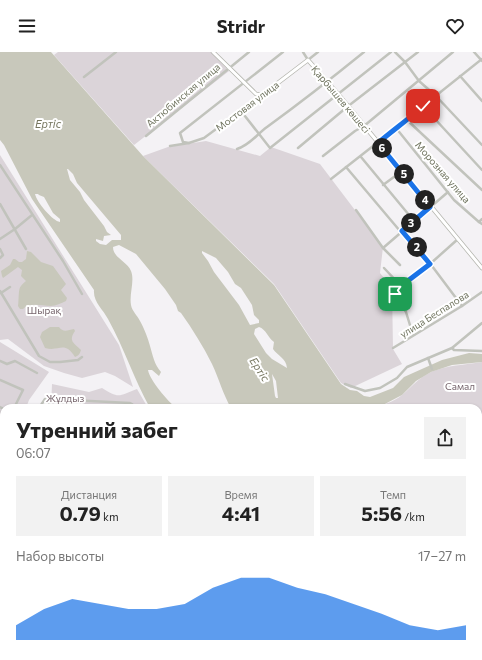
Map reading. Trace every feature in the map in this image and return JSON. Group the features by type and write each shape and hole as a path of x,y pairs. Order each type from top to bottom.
{"main road":[{"path":"213,52 256,94 262,95"},
{"name":"Қарбышев көшесі","path":"308,60 482,268"},
{"name":"Мостовая улица","path":"262,95 308,60"}],"street":[{"path":"84,77 116,52"},
{"name":"Актюбинская улица","path":"146,136 249,52"},
{"path":"189,143 183,142 180,133 234,89 244,83 283,52"},
{"path":"303,52 308,60"},
{"name":"Мостовая улица","path":"308,60 318,52"},
{"path":"237,149 245,146 258,134 364,52"},
{"path":"241,111 270,148 390,52"},
{"path":"395,52 405,62 419,81 436,96 482,145"},
{"path":"298,148 347,107 418,52"},
{"path":"323,156 355,130 364,126 453,52"},
{"path":"331,180 482,60 474,52"},
{"path":"460,76 482,101"},
{"name":"Мостовая улица","path":"170,146 189,143 204,138 262,95"},
{"path":"423,106 482,170"},
{"path":"407,120 482,190"},
{"name":"Морозная улица","path":"396,128 454,200 480,223"},
{"path":"361,157 414,221"},
{"path":"0,165 63,261 82,294"},
{"path":"346,168 400,232 402,231 430,264 462,306"},
{"path":"383,185 402,171"},
{"path":"383,248 448,192"},
{"path":"0,204 26,249"},
{"path":"356,210 383,248 400,265"},
{"path":"0,240 32,215"},
{"path":"480,223 482,219"},
{"path":"413,336 406,312 395,294 401,286 430,264 458,239"},
{"path":"0,249 3,255 0,258"},
{"path":"384,268 401,286"},
{"path":"10,287 0,292 39,356 50,362 78,360 82,356"},
{"name":"улица Беспалова","path":"393,348 482,292"},
{"path":"345,384 365,391 380,388 397,378 407,367 452,348 482,323"},
{"path":"452,348 454,350 482,352"},
{"path":"428,358 432,369"},
{"path":"0,362 7,364 15,361 37,373"},
{"path":"0,380 23,390 16,404"},
{"path":"49,404 50,399"},
{"path":"41,404 43,400 50,399 132,404"}],"green space":[{"path":"58,52 211,52 229,71 134,145 54,55"},
{"path":"206,141 260,156 271,147 320,164 383,247 380,273 392,288 393,349 402,364 351,388 341,383 274,284 143,156 168,147"},
{"name":"Шырақ","path":"0,155 119,345 133,387 105,372 82,378 44,366 8,339 0,340"},
{"path":"0,342 49,372 28,404 0,404"},
{"name":"Самал","path":"482,362 482,404 385,404 395,400 431,372 450,367"},
{"name":"Жұлдыз","path":"52,384 89,392 102,388 116,395 137,389 146,404 51,404"}],"water":[{"name":"Ертіс","path":"0,52 51,52 143,156 274,285 341,384 350,390 357,391 364,396 370,397 393,388 404,377 442,360 469,353 482,354 482,362 452,365 431,372 416,381 402,395 385,404 229,404 209,357 165,289 136,254 119,245 113,247 115,254 129,268 132,275 131,301 133,311 143,327 155,363 161,372 159,376 152,370 148,370 149,375 172,404 148,404 114,330 95,298 94,290 32,199 0,140","holes":["67,169 73,174 77,183 121,235 121,240 112,240 106,245 100,244 96,241 96,239 103,241 104,236 111,235 107,232 70,180","35,194 44,197 53,213 60,219 60,222 42,207","202,251 216,258 228,272 235,284 241,288 252,305 254,315 259,320 259,323 250,325 239,305 214,272","259,327 261,328 274,342 273,349 283,359 287,368 272,359 266,353 254,334 255,329","272,374 276,381 278,398 275,396"]},
{"path":"27,251 31,252 41,262 53,266 66,284 61,290 67,298 66,301 53,306 32,305 20,309 18,306 19,289 26,281 21,276 22,270 18,267 3,278 1,271 10,265 13,259 22,262 26,259"},
{"path":"50,327 59,327 64,331 74,329 75,331 72,340 81,350 79,355 75,357 68,349 65,348 45,348 40,337 42,332"}],"route":[{"path":"395,294 401,286 430,264 402,231 430,207 378,143 423,106"}]}
